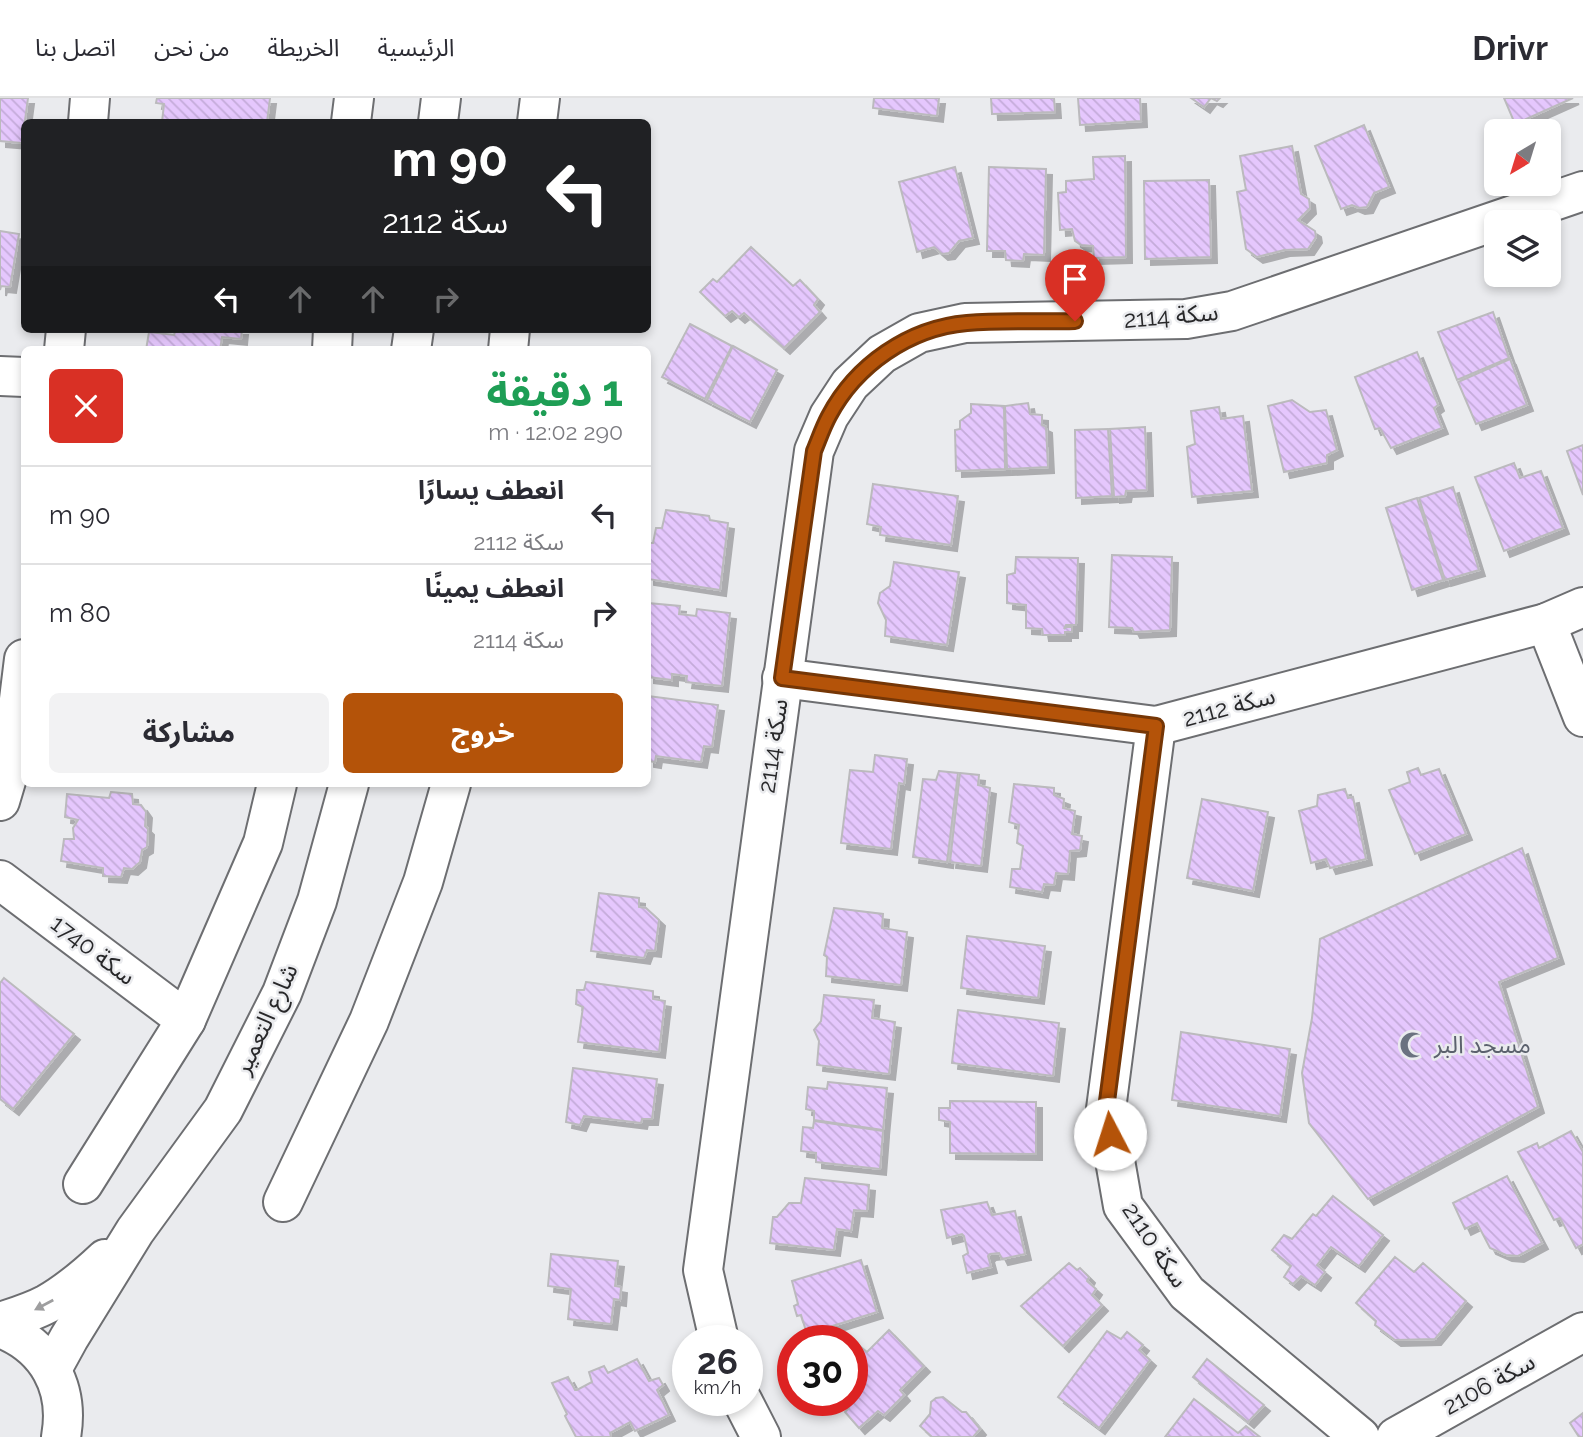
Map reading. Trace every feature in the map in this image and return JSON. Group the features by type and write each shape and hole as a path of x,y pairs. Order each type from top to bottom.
{"street":[{"path":"88,119 90,98"},
{"path":"351,119 354,98"},
{"path":"438,119 441,98"},
{"path":"537,119 540,98"},
{"name":"سكة 2114","path":"716,1325 703,1270 814,451 829,416 850,384 882,354 919,333 965,323 1186,319 1232,310 1583,191"},
{"path":"0,376 21,377"},
{"name":"سكة 2112","path":"782,678 1156,726 1546,623 1583,607"},
{"path":"1546,623 1583,717"},
{"path":"0,801 11,764 21,683"},
{"name":"سكة 2110","path":"1156,726 1106,1109 1123,1206 1187,1293 1360,1437"},
{"path":"83,1184 186,1020 263,843 276,787"},
{"name":"شارع التعمير","path":"52,1369 135,1231 223,1110 282,993 317,901 348,787"},
{"path":"283,1202 369,1021 423,882 450,787"},
{"name":"سكة 1740","path":"0,880 186,1020"},
{"name":"شارع التعمير","path":"0,1322 50,1303 95,1268 135,1231"},
{"path":"0,1328 16,1334 36,1349 52,1369 61,1394 67,1431"},
{"name":"سكة 2106","path":"1396,1437 1583,1332"},
{"path":"750,1416 761,1437"}],"building":[{"path":"0,98 28,98 25,119 21,119 21,143 0,141"},
{"path":"157,98 270,98 267,119 162,119 164,104 156,103"},
{"path":"874,98 939,98 937,116 873,108"},
{"path":"991,98 1054,98 1055,112 992,114"},
{"path":"1078,98 1140,98 1141,121 1080,125"},
{"path":"1191,98 1211,98 1204,107"},
{"path":"1504,98 1573,98 1526,119 1513,119"},
{"path":"1364,125 1389,187 1374,193 1367,207 1352,205 1341,209 1315,146"},
{"path":"1292,146 1301,194 1309,199 1310,208 1298,220 1315,231 1316,237 1308,249 1284,250 1257,257 1246,249 1237,192 1246,190 1240,156"},
{"path":"1125,156 1126,257 1094,258 1093,246 1081,245 1075,241 1072,229 1060,230 1058,193 1066,192 1066,181 1094,179 1093,157"},
{"path":"955,167 973,238 959,241 949,253 942,254 934,247 917,252 899,182"},
{"path":"989,167 1046,169 1044,255 1024,254 1023,261 1006,260 1005,251 987,251"},
{"path":"1209,180 1211,257 1145,259 1144,181"},
{"path":"0,231 19,234 10,287 1,286 0,290"},
{"path":"751,247 793,286 800,280 818,299 814,305 820,312 784,348 744,313 739,317 732,311 725,316 700,292 713,279 717,282"},
{"path":"1493,312 1509,358 1457,380 1438,332"},
{"path":"690,324 732,346 705,399 662,377"},
{"path":"149,333 242,333 241,339 222,337 221,346 147,346"},
{"path":"733,346 777,370 750,422 707,400"},
{"path":"1417,352 1438,405 1434,408 1442,428 1391,448 1380,428 1375,429 1355,377"},
{"path":"1510,359 1527,405 1476,424 1458,382"},
{"path":"1292,400 1310,412 1326,410 1337,450 1327,455 1327,463 1284,472 1268,406"},
{"path":"1028,403 1030,414 1042,415 1042,425 1046,427 1048,467 1007,469 1005,406"},
{"path":"971,404 1004,406 1005,469 956,471 955,430 960,429 960,421 971,413"},
{"path":"1219,407 1221,419 1243,416 1252,491 1192,497 1187,447 1195,444 1191,411"},
{"path":"1145,427 1147,490 1126,491 1125,496 1114,497 1110,429"},
{"path":"1108,429 1112,496 1076,498 1075,430"},
{"path":"1583,445 1583,495 1567,451"},
{"path":"1514,463 1520,478 1541,471 1563,528 1504,551 1475,477"},
{"path":"873,484 958,496 951,545 880,535 881,527 867,524"},
{"path":"1453,487 1479,570 1445,580 1419,498"},
{"path":"1417,498 1443,580 1412,590 1386,508"},
{"path":"666,510 709,516 710,520 728,523 720,590 651,579 651,543 656,528 662,528"},
{"path":"1112,555 1172,557 1170,630 1134,632 1132,628 1109,627"},
{"path":"1016,557 1078,558 1076,625 1066,625 1064,629 1072,627 1072,632 1065,632 1065,635 1043,635 1042,629 1026,628 1026,605 1007,603 1007,575 1015,573"},
{"path":"894,562 959,572 947,645 885,636 886,620 878,603 880,593 890,586"},
{"path":"651,603 680,606 679,614 696,616 697,609 730,613 722,686 686,682 687,676 672,674 672,680 651,677"},
{"path":"651,696 718,705 712,747 704,746 701,762 656,756 655,762 651,761"},
{"path":"875,755 907,759 904,784 899,783 891,849 841,843 850,770 873,772"},
{"path":"1418,768 1421,775 1439,769 1466,834 1415,854 1389,790 1410,782 1407,772"},
{"path":"939,771 958,773 947,862 913,857 923,779 936,780"},
{"path":"960,773 979,775 978,785 990,788 981,866 950,862"},
{"path":"1014,784 1054,788 1054,795 1064,799 1063,808 1075,811 1072,834 1082,836 1080,850 1070,851 1068,874 1056,873 1054,885 1044,884 1042,892 1010,887 1012,869 1020,869 1023,846 1017,843 1019,825 1009,822"},
{"path":"1345,789 1348,798 1353,797 1366,859 1330,868 1326,859 1311,863 1299,811 1317,806 1318,795"},
{"path":"111,792 132,794 133,804 141,805 146,812 145,826 148,829 147,847 142,850 140,862 132,869 124,868 121,877 103,876 103,868 61,861 64,839 74,839 73,828 78,820 65,817 67,794 109,798"},
{"path":"1202,799 1268,812 1253,891 1187,878"},
{"name":"مسجد البر","path":"1522,848 1558,958 1499,982 1538,1107 1368,1199 1309,1123 1302,1073 1312,1018 1320,939"},
{"path":"599,893 639,898 639,907 646,908 659,920 655,951 647,950 644,958 591,951"},
{"path":"834,908 883,914 882,928 907,932 901,985 826,976 827,957 824,955"},
{"path":"967,936 1045,946 1038,998 961,988"},
{"path":"4,978 74,1034 13,1109 0,1099 0,983"},
{"path":"586,982 653,991 653,999 665,1001 659,1052 578,1042 583,1007 576,1004 577,990 584,990"},
{"path":"824,995 874,1000 872,1018 895,1022 889,1074 817,1065 819,1041 814,1030 821,1021"},
{"path":"958,1010 1059,1023 1053,1076 952,1063"},
{"path":"1181,1032 1290,1049 1280,1116 1172,1100"},
{"path":"573,1068 657,1079 652,1119 642,1119 641,1123 584,1116 580,1125 566,1122"},
{"path":"828,1082 887,1088 883,1130 814,1120 814,1111 806,1109 808,1087 827,1089"},
{"path":"950,1101 1036,1102 1036,1154 950,1153 950,1122 939,1120 939,1108 950,1108"},
{"path":"814,1121 883,1131 880,1169 816,1162 816,1153 801,1151 803,1127 813,1128"},
{"path":"1571,1131 1583,1152 1583,1244 1576,1248 1560,1218 1554,1220 1518,1152 1537,1143 1539,1148"},
{"path":"1507,1176 1542,1243 1518,1256 1506,1255 1490,1248 1477,1223 1465,1229 1453,1203"},
{"path":"805,1178 869,1185 867,1211 854,1210 851,1231 837,1229 834,1250 770,1243 773,1217 777,1217 789,1203 801,1203"},
{"path":"1333,1196 1383,1235 1359,1266 1331,1247 1317,1265 1325,1272 1315,1285 1301,1276 1293,1284 1284,1277 1291,1266 1272,1250 1284,1235 1292,1239"},
{"path":"987,1202 992,1215 1015,1211 1025,1254 1002,1259 999,1253 990,1254 988,1256 991,1267 967,1273 963,1256 968,1253 964,1236 962,1234 947,1238 941,1210"},
{"path":"551,1254 618,1261 615,1286 621,1287 620,1300 614,1299 611,1324 568,1319 571,1289 548,1286"},
{"path":"1395,1257 1414,1272 1423,1263 1466,1301 1435,1339 1395,1340 1375,1325 1376,1321 1356,1303"},
{"path":"861,1260 877,1312 836,1325 804,1325 794,1306 798,1304 792,1281"},
{"path":"1069,1263 1077,1270 1080,1268 1089,1277 1087,1281 1096,1289 1092,1295 1102,1305 1063,1346 1021,1306"},
{"path":"889,1330 924,1366 900,1390 904,1395 884,1415 878,1411 859,1428 848,1416 868,1416 868,1351"},
{"path":"1107,1331 1121,1339 1127,1332 1143,1345 1139,1350 1150,1360 1099,1428 1058,1397"},
{"path":"637,1359 649,1381 659,1378 663,1385 657,1390 669,1415 635,1431 630,1422 610,1433 611,1437 576,1437 552,1383 568,1377 577,1390 592,1382 589,1372 604,1366 608,1373"},
{"path":"1207,1359 1264,1405 1248,1422 1193,1377"},
{"path":"943,1397 962,1412 966,1412 980,1429 973,1437 932,1437 920,1426 930,1414 931,1402"},
{"path":"1194,1399 1238,1433 1246,1426 1260,1437 1165,1437"},
{"path":"1583,1413 1583,1437 1579,1437 1570,1423"}],"place":[{"name":"مسجد البر","path":"1413,1045"}],"route":[{"path":"1075,321 965,323 919,333 882,354 850,384 829,416 814,451 782,678 1156,726 1106,1109 1110,1134"}]}
